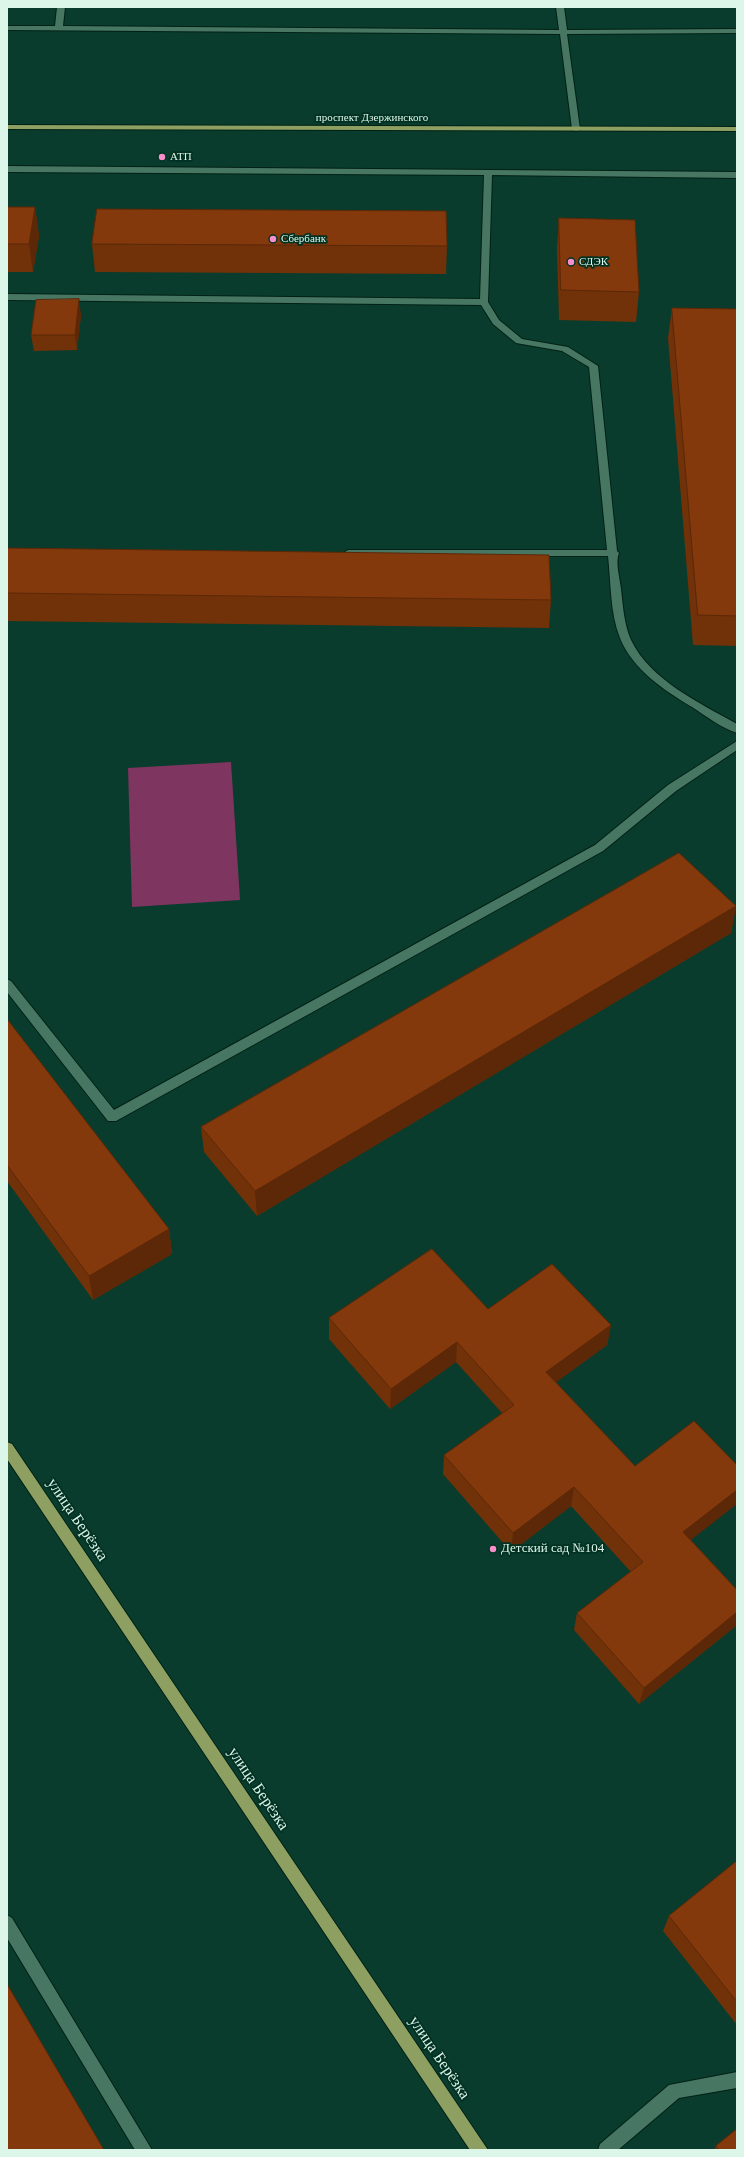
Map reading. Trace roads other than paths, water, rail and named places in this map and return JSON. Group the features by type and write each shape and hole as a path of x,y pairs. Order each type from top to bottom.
{"main road":[{"name":"проспект Дзержинского","path":"7,127 576,130 737,129"},
{"name":"улица Берёзка","path":"7,1448 480,2150"}],"street":[{"path":"59,28 61,7"},
{"path":"560,7 576,130"},
{"path":"7,28 563,32 737,31"},
{"path":"7,169 737,175"},
{"path":"488,172 484,302 496,322 519,341 565,349 593,366 620,616 626,642 647,670 690,700 737,729"},
{"path":"7,297 484,302"},
{"path":"340,553 614,553"},
{"path":"7,984 112,1117 599,848 672,788 737,746"},
{"path":"7,1923 144,2150"},
{"path":"606,2150 676,2091 737,2080"}],"place":[{"name":"АТП","path":"162,157"},
{"name":"Сбербанк","path":"273,239"},
{"name":"СДЭК","path":"571,262"},
{"name":"Детский сад №104","path":"493,1549"}]}
